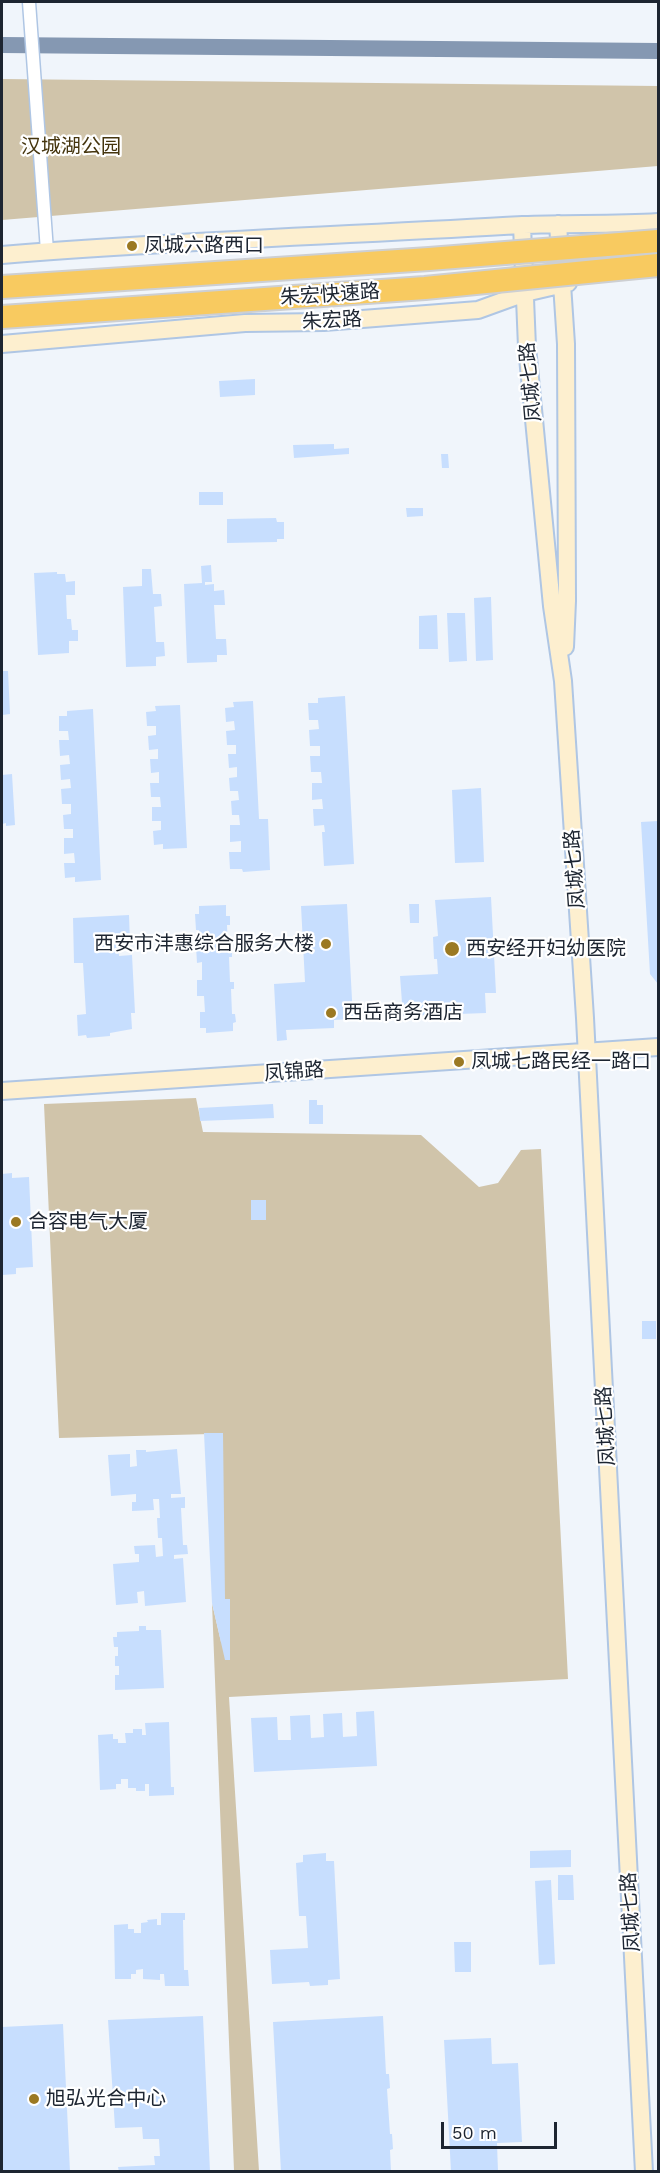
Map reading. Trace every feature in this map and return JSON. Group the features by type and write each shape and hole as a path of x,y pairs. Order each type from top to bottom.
{"highway":[{"name":"朱宏快速路","path":"2,287 429,259 658,241"},
{"name":"朱宏快速路","path":"2,317 425,288 658,265"}],"street":[{"path":"29,2 47,251"},
{"path":"2,255 522,225 612,225 658,222"},
{"name":"凤城七路","path":"558,224 566,344 567,590 563,681"},
{"name":"凤城七路","path":"522,225 527,347 550,595 563,681 586,1053 644,2172"},
{"name":"朱宏路","path":"2,344 245,323 324,322 478,310 525,293 562,284 658,275"},
{"name":"凤锦路","path":"2,1091 658,1047"}],"green space":[{"name":"汉城湖公园","path":"2,79 658,86 658,166 2,220"},
{"path":"196,1098 203,1132 421,1135 479,1187 498,1183 521,1150 541,1149 568,1679 229,1697 259,2171 234,2171 212,1603 221,1642 210,1434 59,1438 44,1104"}],"building":[{"path":"255,379 255,395 220,397 219,381"},
{"path":"334,444 334,449 349,448 349,454 294,458 293,445"},
{"path":"441,454 448,454 449,468 442,468"},
{"path":"199,492 223,492 223,505 199,505"},
{"path":"406,508 423,508 423,516 407,517"},
{"path":"276,518 277,522 284,522 284,539 277,539 277,542 227,543 227,519"},
{"path":"211,565 212,582 205,582 205,585 214,584 214,591 224,590 225,605 214,605 216,639 226,639 227,655 217,655 217,662 187,663 184,584 202,583 201,566"},
{"path":"142,569 151,569 153,594 161,594 162,606 154,607 156,642 164,642 165,656 156,657 156,666 126,667 123,587 142,586"},
{"path":"57,572 57,574 65,574 66,582 75,581 75,595 66,595 67,619 71,619 72,630 78,630 78,641 69,641 69,653 38,655 34,573"},
{"path":"491,597 493,660 476,661 474,598"},
{"path":"447,613 465,613 467,661 449,662"},
{"path":"437,615 438,649 419,649 419,616"},
{"path":"2,671 8,671 10,714 2,715"},
{"path":"345,696 354,864 324,866 322,832 325,832 324,825 314,826 313,809 323,809 322,799 312,800 312,783 322,783 321,772 311,772 310,756 320,756 320,746 310,746 309,730 319,729 318,720 309,720 308,703 318,703 318,698"},
{"path":"253,701 259,819 268,819 270,870 243,872 242,869 230,869 229,852 241,852 241,841 230,842 230,825 240,825 239,815 232,815 231,801 239,800 238,791 230,791 229,778 237,777 237,767 229,768 228,754 236,754 236,745 227,745 226,731 235,730 234,721 226,722 225,708 234,707 233,702"},
{"path":"180,705 187,848 163,849 163,844 154,845 153,831 161,830 161,821 152,821 152,807 161,807 160,797 151,797 150,783 159,783 159,772 151,773 150,759 158,759 158,749 149,750 148,736 156,735 156,726 147,726 146,712 156,711 155,706"},
{"path":"93,709 101,880 75,882 75,877 65,878 64,863 75,863 74,853 64,854 64,838 73,838 73,829 64,829 63,815 71,814 71,804 62,804 61,789 71,788 70,779 61,780 60,765 70,764 69,755 60,756 59,740 69,740 68,731 59,731 59,716 67,716 67,711"},
{"path":"12,774 15,825 6,826 6,823 2,824 2,775"},
{"path":"481,788 484,862 455,863 452,790"},
{"path":"658,821 658,984 650,974 641,822"},
{"path":"491,897 496,993 485,993 486,1013 403,1016 400,976 438,974 437,959 434,959 433,937 438,936 435,900"},
{"name":"西安市沣惠综合服务大楼","path":"347,904 353,1019 334,1020 334,1028 286,1030 287,1040 277,1041 274,984 305,982 301,906"},
{"path":"409,904 419,904 419,923 410,923"},
{"path":"226,905 226,916 230,916 230,925 227,925 228,948 232,948 232,957 229,957 230,982 234,982 234,989 231,989 232,1014 235,1014 236,1022 233,1023 233,1031 206,1033 206,1028 200,1028 200,1012 205,1012 204,996 197,996 197,980 202,980 202,962 197,963 196,946 200,945 195,914 199,914 199,906"},
{"path":"129,915 130,943 118,944 119,956 132,955 135,1013 131,1013 132,1029 110,1033 110,1036 87,1038 86,1035 78,1036 77,1015 86,1014 83,963 74,963 73,918"},
{"path":"309,1100 317,1100 317,1105 323,1105 323,1124 309,1124"},
{"path":"273,1104 274,1118 200,1121 199,1108"},
{"name":"合容电气大厦","path":"12,1173 12,1178 29,1177 33,1267 16,1268 16,1274 2,1275 2,1174"},
{"path":"251,1200 266,1200 266,1220 251,1220"},
{"path":"642,1321 656,1321 656,1339 642,1339"},
{"path":"204,1433 223,1433 225,1599 230,1599 230,1660 225,1660 212,1603"},
{"path":"177,1449 181,1494 171,1494 171,1498 185,1497 185,1508 181,1508 183,1545 187,1545 188,1554 174,1555 174,1559 183,1558 186,1602 145,1606 144,1591 137,1592 138,1603 116,1605 113,1564 139,1562 139,1554 135,1554 134,1546 155,1545 156,1557 163,1556 162,1538 158,1538 159,1499 153,1499 154,1510 132,1511 132,1502 136,1502 136,1494 111,1496 108,1455 130,1454 130,1467 137,1466 136,1450 146,1450 146,1452"},
{"path":"139,1626 146,1626 146,1630 161,1630 164,1688 115,1690 115,1675 119,1675 119,1666 115,1666 118,1647 114,1647 113,1637 117,1637 117,1632 139,1631"},
{"path":"374,1711 377,1766 254,1772 251,1718 277,1717 278,1740 291,1740 290,1716 310,1715 311,1738 324,1737 323,1714 342,1713 343,1737 357,1736 356,1712"},
{"path":"169,1722 171,1787 174,1787 174,1795 149,1796 149,1784 145,1784 145,1791 136,1791 136,1788 128,1788 128,1779 121,1779 121,1784 116,1784 116,1789 100,1790 98,1735 113,1734 113,1739 118,1739 118,1743 126,1743 125,1733 133,1733 133,1729 142,1729 142,1735 146,1735 145,1723"},
{"path":"571,1850 571,1867 530,1868 530,1851"},
{"path":"326,1853 326,1861 334,1861 340,1979 328,1980 328,1985 310,1986 309,1982 272,1984 270,1950 308,1948 306,1916 299,1916 296,1863 303,1862 303,1855"},
{"path":"558,1875 573,1875 574,1900 558,1900"},
{"path":"551,1880 555,1964 539,1965 535,1881"},
{"path":"161,1913 185,1913 185,1920 183,1920 184,1970 188,1970 189,1986 165,1986 164,1974 160,1974 160,1980 143,1979 143,1969 136,1970 136,1974 131,1974 131,1979 115,1979 114,1925 128,1924 128,1929 134,1929 134,1933 141,1933 141,1923 148,1922 147,1920 157,1919 157,1925 161,1925"},
{"path":"454,1942 471,1942 471,1972 455,1972"},
{"path":"203,2016 210,2172 119,2172 118,2167 155,2165 154,2156 160,2156 159,2139 143,2139 142,2127 115,2128 108,2020"},
{"path":"383,2016 386,2074 389,2074 390,2088 387,2089 393,2149 390,2150 391,2172 281,2172 273,2022"},
{"name":"旭弘光合中心","path":"63,2024 70,2172 2,2172 2,2027"},
{"path":"491,2038 492,2064 518,2063 522,2142 497,2143 498,2172 451,2172 444,2040"}],"waterway":[{"path":"2,45 658,51"}],"place":[{"name":"凤城六路西口","path":"132,246"},
{"name":"西安市沣惠综合服务大楼","path":"326,944"},
{"name":"西安经开妇幼医院","path":"452,949"},
{"name":"西岳商务酒店","path":"331,1013"},
{"name":"凤城七路民经一路口","path":"459,1062"},
{"name":"合容电气大厦","path":"16,1222"},
{"name":"旭弘光合中心","path":"34,2099"}]}
